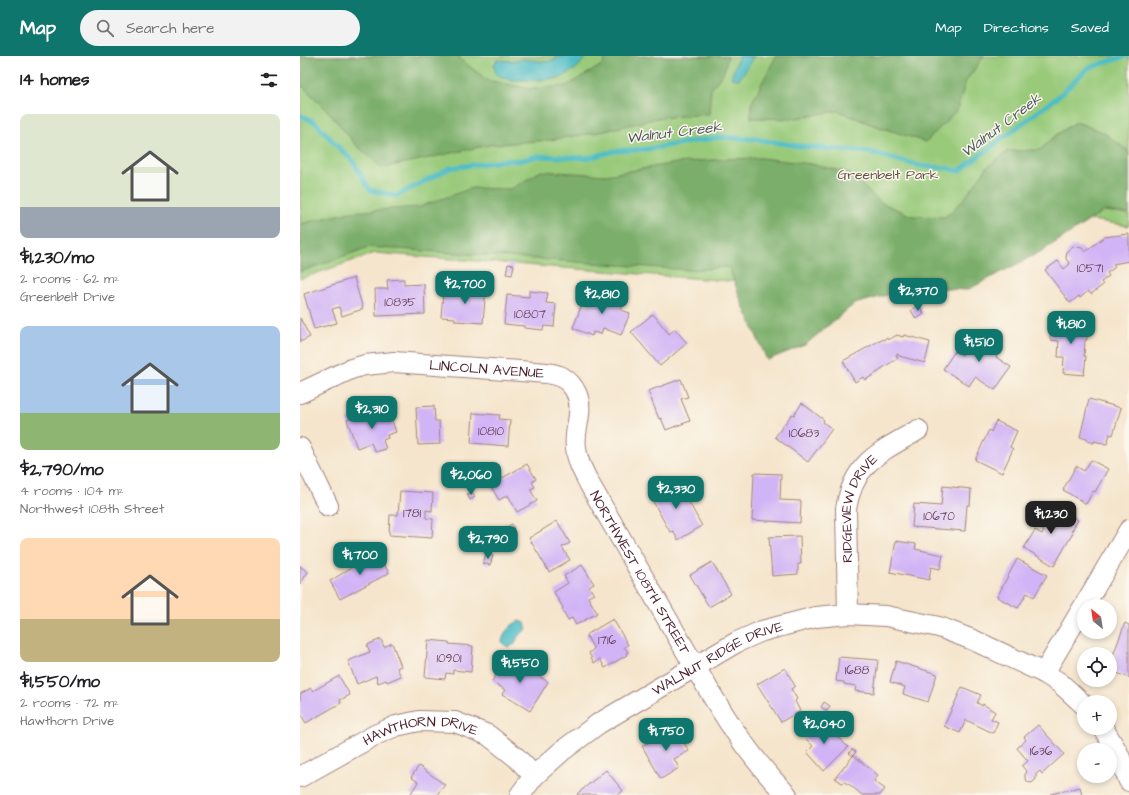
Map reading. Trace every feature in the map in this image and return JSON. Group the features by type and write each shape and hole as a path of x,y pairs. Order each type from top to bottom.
{"street":[{"name":"LINCOLN AVENUE","path":"300,393 351,369 365,365 394,362 547,373 561,376 572,385 578,398 579,413 576,430 576,448 579,464 590,486"},
{"name":"RIDGEVIEW DRIVE","path":"848,614 846,508 849,493 859,473 875,456 918,430"},
{"path":"300,448 328,506"},
{"name":"NORTHWEST 108TH STREET","path":"590,486 710,695 741,741 776,784 787,795"},
{"path":"1044,673 1129,530"},
{"name":"WALNUT RIDGE DRIVE","path":"520,795 534,776 562,750 598,724 737,642 762,631 816,617 848,614 886,616 940,627 973,640 1044,673 1060,683 1077,698"},
{"name":"HAWTHORN DRIVE","path":"300,777 375,735 396,726 419,721 454,722 488,735 516,758 534,776"},
{"path":"1107,735 1118,753 1129,781"}],"green space":[{"name":"Greenbelt Park","path":"300,56 1129,56 1129,226 1060,215 917,296 375,253 300,279"},
{"path":"300,56 459,56 460,59 487,80 530,89 566,86 602,65 607,56 728,56 724,72 711,89 709,114 658,118 601,132 550,140 489,145 382,168 355,144 325,108 300,84"},
{"path":"776,56 984,56 966,81 957,110 926,142 873,125 838,111 791,119 751,118 751,104"},
{"path":"1076,122 1103,132 1127,150 1129,154 1129,214 1104,211 1042,251 967,290 917,287 854,304 805,345 767,360 742,303 729,267 689,270 369,247 300,272 300,224 350,212 419,207 472,188 511,189 541,171 606,175 676,163 723,159 761,158 811,164 849,173 880,202 912,216 945,217 964,199 988,166 1008,151 1040,150 1056,135"}],"water":[{"path":"564,56 587,56 577,68 560,78 510,80 496,74 494,65 497,60 514,61 523,59 547,62"},
{"path":"739,56 753,56 748,67 739,79 731,78"},
{"path":"519,621 525,623 527,629 518,636 515,644 509,647 506,646 502,641 505,634 510,626"}],"building":[{"path":"1129,234 1129,261 1113,264 1115,267 1107,273 1109,276 1101,282 1103,285 1091,294 1088,291 1080,298 1079,296 1070,303 1045,270 1058,261 1064,269 1070,264 1066,259 1067,251 1073,246 1082,248 1085,252 1104,237"},
{"path":"508,264 514,265 512,275 506,274"},
{"path":"354,278 363,309 342,316 339,307 332,309 337,323 314,329 304,294"},
{"path":"404,279 404,285 424,284 425,314 376,316 375,289 388,289 387,280"},
{"path":"466,286 486,287 483,323 455,321 455,318 441,317 443,292 466,293"},
{"path":"596,287 616,295 614,301 623,305 621,310 630,313 621,335 603,328 601,334 593,332 592,336 573,328 582,304 588,306"},
{"path":"529,291 548,293 546,303 556,304 554,327 544,326 543,330 504,324 507,295 529,297"},
{"path":"919,305 924,314 916,319 911,310"},
{"path":"653,314 669,334 675,329 687,343 660,366 631,332"},
{"path":"300,318 310,337 300,342"},
{"path":"1060,321 1088,323 1087,340 1085,340 1084,356 1086,356 1084,375 1063,373 1064,357 1058,357 1059,341 1050,340 1051,326 1060,327"},
{"path":"976,331 982,335 986,334 992,338 994,342 993,344 1001,349 996,357 1011,367 995,390 975,377 969,386 943,369 955,351 962,355"},
{"path":"897,335 903,337 904,335 930,342 925,363 899,356 898,354 896,355 898,358 875,374 865,380 863,377 855,382 843,361 877,342 887,338 888,340"},
{"path":"681,379 688,397 681,399 690,421 666,430 661,418 659,419 648,391"},
{"path":"1089,399 1121,408 1113,435 1110,434 1107,444 1094,441 1094,443 1080,437"},
{"path":"802,403 824,420 823,422 832,429 808,462 775,437"},
{"path":"434,406 435,421 439,421 440,444 418,445 416,407"},
{"path":"388,409 396,432 387,435 388,438 383,440 386,449 375,452 371,443 357,448 347,420 361,415 362,418"},
{"path":"473,413 500,415 499,419 510,420 508,446 471,443"},
{"path":"996,421 1017,431 1010,447 1013,449 1002,473 975,460 989,430 991,432"},
{"path":"1091,460 1108,469 1095,492 1093,491 1086,504 1063,490 1076,466 1084,471"},
{"path":"527,464 536,479 532,482 535,487 530,489 537,501 517,512 508,495 499,500 490,485"},
{"path":"754,473 781,474 780,500 801,501 800,523 752,520"},
{"path":"677,480 702,526 678,540 673,531 670,532 650,496"},
{"path":"943,486 971,489 970,505 967,505 965,531 912,527 914,504 941,506"},
{"path":"400,491 433,493 432,511 426,510 426,518 433,519 432,538 389,535 390,515 398,515"},
{"path":"472,492 475,497 470,500 467,494"},
{"path":"1058,508 1078,520 1071,532 1073,533 1054,566 1024,548 1035,530 1042,534 1044,531 1032,524 1040,509 1053,516"},
{"path":"557,521 570,543 562,547 570,560 549,572 529,538"},
{"path":"512,524 514,529 509,532 506,527"},
{"path":"800,536 801,564 798,564 798,574 772,576 769,537"},
{"path":"896,541 916,544 915,549 943,555 940,569 931,567 929,580 890,572"},
{"path":"377,552 389,573 340,599 330,581"},
{"path":"486,554 493,556 490,565 483,563"},
{"path":"1017,559 1047,575 1034,597 1027,593 1018,608 997,597"},
{"path":"712,562 731,594 709,607 690,575"},
{"path":"582,565 594,584 589,587 594,594 588,597 597,613 576,625 572,618 568,620 554,592 568,583 564,576"},
{"path":"300,566 308,572 300,584"},
{"path":"613,619 628,645 624,647 628,652 626,653 627,655 605,668 600,659 594,663 589,653 594,649 586,635"},
{"path":"1125,623 1129,625 1129,678 1117,673 1116,647"},
{"path":"381,639 384,647 392,643 401,666 397,668 401,676 387,682 386,680 378,683 376,676 357,684 348,661 370,652 367,645"},
{"path":"428,640 473,646 471,672 453,670 453,674 446,673 445,679 425,677"},
{"path":"839,657 878,660 874,693 855,691 856,686 836,681"},
{"path":"506,659 528,672 533,665 541,670 537,675 548,682 530,711 502,694 505,690 492,681"},
{"path":"896,661 937,674 928,702 903,694 905,687 890,682"},
{"path":"785,668 795,686 791,689 797,699 795,701 800,711 781,722 757,684"},
{"path":"339,676 350,695 340,700 341,703 306,723 300,713 300,694 311,688 313,691"},
{"path":"962,687 981,695 977,703 983,706 983,704 995,712 991,719 998,722 993,733 966,720 960,733 944,726"},
{"path":"824,702 830,706 827,711 821,707"},
{"path":"820,720 848,747 824,771 807,752 813,746 803,736"},
{"path":"1038,725 1064,754 1042,774 1040,771 1036,774 1036,779 1032,783 1025,779 1025,774 1027,772 1022,766 1028,761 1017,748 1026,740 1024,737"},
{"path":"675,728 689,751 674,759 679,768 661,779 642,746"},
{"path":"852,749 856,752 853,755 878,775 874,781 885,789 880,795 862,795 850,785 844,782 842,783 835,778 853,756 849,753"},
{"path":"419,766 445,785 438,795 410,795 418,782 411,777"},
{"path":"606,770 623,791 618,795 577,794"},
{"path":"1080,787 1082,795 1051,795 1051,794"}],"waterway":[{"name":"Walnut Creek","path":"300,115 315,122 352,160 370,190 396,196 450,168 509,160 518,161 538,156 587,158 615,151 647,149 721,137 755,139 798,146 869,152 920,166 946,168 959,171 1059,96 1088,68 1126,56"}]}
